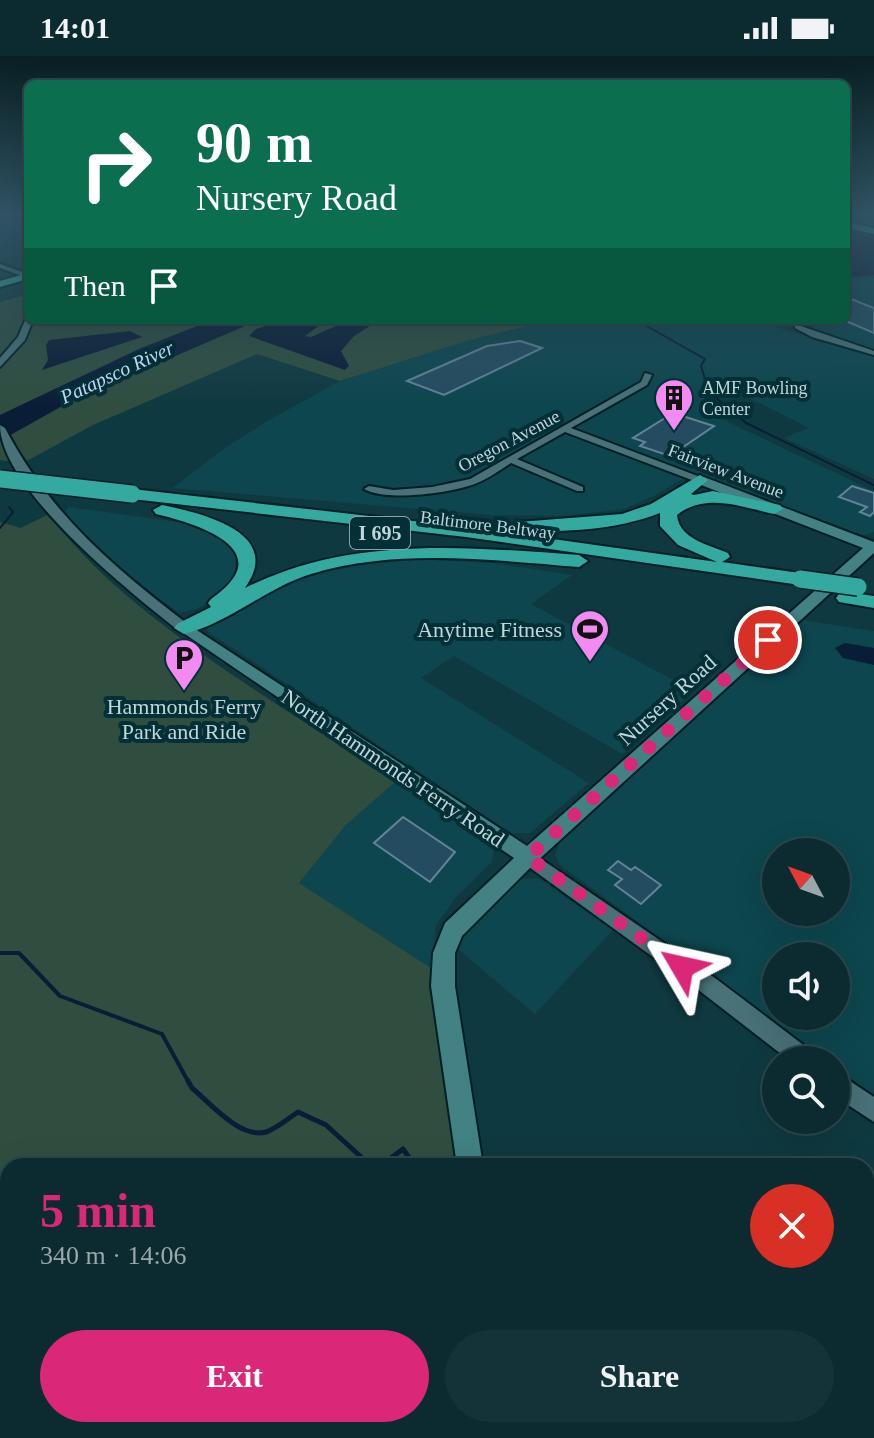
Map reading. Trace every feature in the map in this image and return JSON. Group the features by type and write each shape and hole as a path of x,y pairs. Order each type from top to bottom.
{"highway":[{"path":"0,284 19,283"},
{"path":"0,291 19,283"},
{"name":"Baltimore Beltway","path":"0,479 133,501 860,592 874,602"},
{"path":"704,482 668,514 669,526 684,541 714,555 794,584"},
{"path":"332,516 482,527 587,524 624,518 655,508 704,482"},
{"name":"Baltimore Beltway","path":"0,490 332,516 794,584"},
{"path":"677,504 713,496 774,509"},
{"path":"133,501 212,523 235,537 247,557 247,569 235,589 184,628"},
{"path":"184,628 288,577 351,560 415,554 473,554 617,564"}],"main road":[{"name":"Fairview Avenue","path":"704,482 874,546"},
{"name":"Nursery Road","path":"469,1158 443,986 444,953 453,930 528,857 874,546"},
{"name":"North Hammonds Ferry Road","path":"184,628 528,857"}],"street":[{"path":"0,364 22,338 27,324"},
{"path":"798,326 815,335 874,353"},
{"name":"Oregon Avenue","path":"369,489 393,493 454,487 473,481 644,383 648,375"},
{"name":"North Hammonds Ferry Road","path":"0,428 44,503 118,577 184,628"},
{"name":"Fairview Avenue","path":"565,429 704,482"},
{"path":"511,460 580,489"},
{"name":"North Hammonds Ferry Road","path":"528,857 708,985 788,1046"},
{"path":"850,1093 874,1111"}],"shaded area":[{"path":"874,278 874,351 813,331 812,326 807,324 850,324 850,279"},
{"path":"536,324 782,324 776,327 874,356 874,479 784,438 809,428 721,384 705,411 874,491 874,532 865,535 849,532 694,472 652,497 623,509 564,516 489,515 173,488 219,452 267,421 340,381 470,340"},
{"path":"69,507 200,525 226,543 235,555 235,574 221,593 207,603 179,613 105,559 61,515"},
{"path":"415,559 493,563 572,575 531,604 694,691 622,754 454,656 421,678 589,783 530,833 511,833 207,631 208,625 295,577 367,561"},
{"path":"802,620 874,631 874,1095 850,1077 850,1046 808,1046 786,1030 850,1030 850,942 762,942 762,1013 560,865 555,855 559,842"},
{"path":"396,781 494,850 492,862 456,897 436,925 431,968 299,883 345,826"},
{"path":"539,879 613,930 535,1014 458,949 472,921 514,880"}],"green space":[{"path":"24,295 24,324 536,324 470,340 340,381 257,354 93,425 23,463 0,460 0,302"},
{"path":"47,515 110,581 177,636 396,781 345,826 299,883 431,968 457,1158 0,1158 0,522 21,528"}],"water":[{"name":"Patapsco River","path":"202,324 250,324 71,401 0,441 0,415 139,349"},
{"path":"272,324 322,324 305,336 311,337 340,324 373,324 354,336 341,351 349,366 345,370 249,336 256,329"},
{"path":"130,331 142,337 42,370 48,360 46,345 49,340"},
{"path":"845,643 874,648 874,665 843,658 835,648"}],"building":[{"path":"850,299 874,308 874,333 850,323"},
{"path":"520,341 542,348 444,395 407,381 487,346"},
{"name":"AMF Bowling Center","path":"673,413 714,426 670,456 640,446 645,442 633,438"},
{"path":"852,486 874,493 874,512 870,516 860,512 867,507 839,497"},
{"path":"403,817 455,852 430,882 374,843"},
{"path":"618,861 631,870 635,867 661,885 641,904 615,885 622,879 608,870"}],"waterway":[{"path":"643,324 705,359 701,366 709,392 746,423 874,485"},
{"path":"0,528 13,512 9,507"},
{"path":"0,953 19,953 60,996 162,1034 189,1083"},
{"path":"188,1081 216,1110 246,1130 266,1132 298,1112 326,1125 362,1158"},
{"path":"391,1158 403,1149 409,1158"}],"place":[{"name":"AMF Bowling Center","path":"674,432"},
{"name":"Anytime Fitness","path":"590,663"},
{"name":"Hammonds Ferry Park and Ride","path":"184,692"}],"route":[{"path":"682,967 528,857 768,640"}]}
